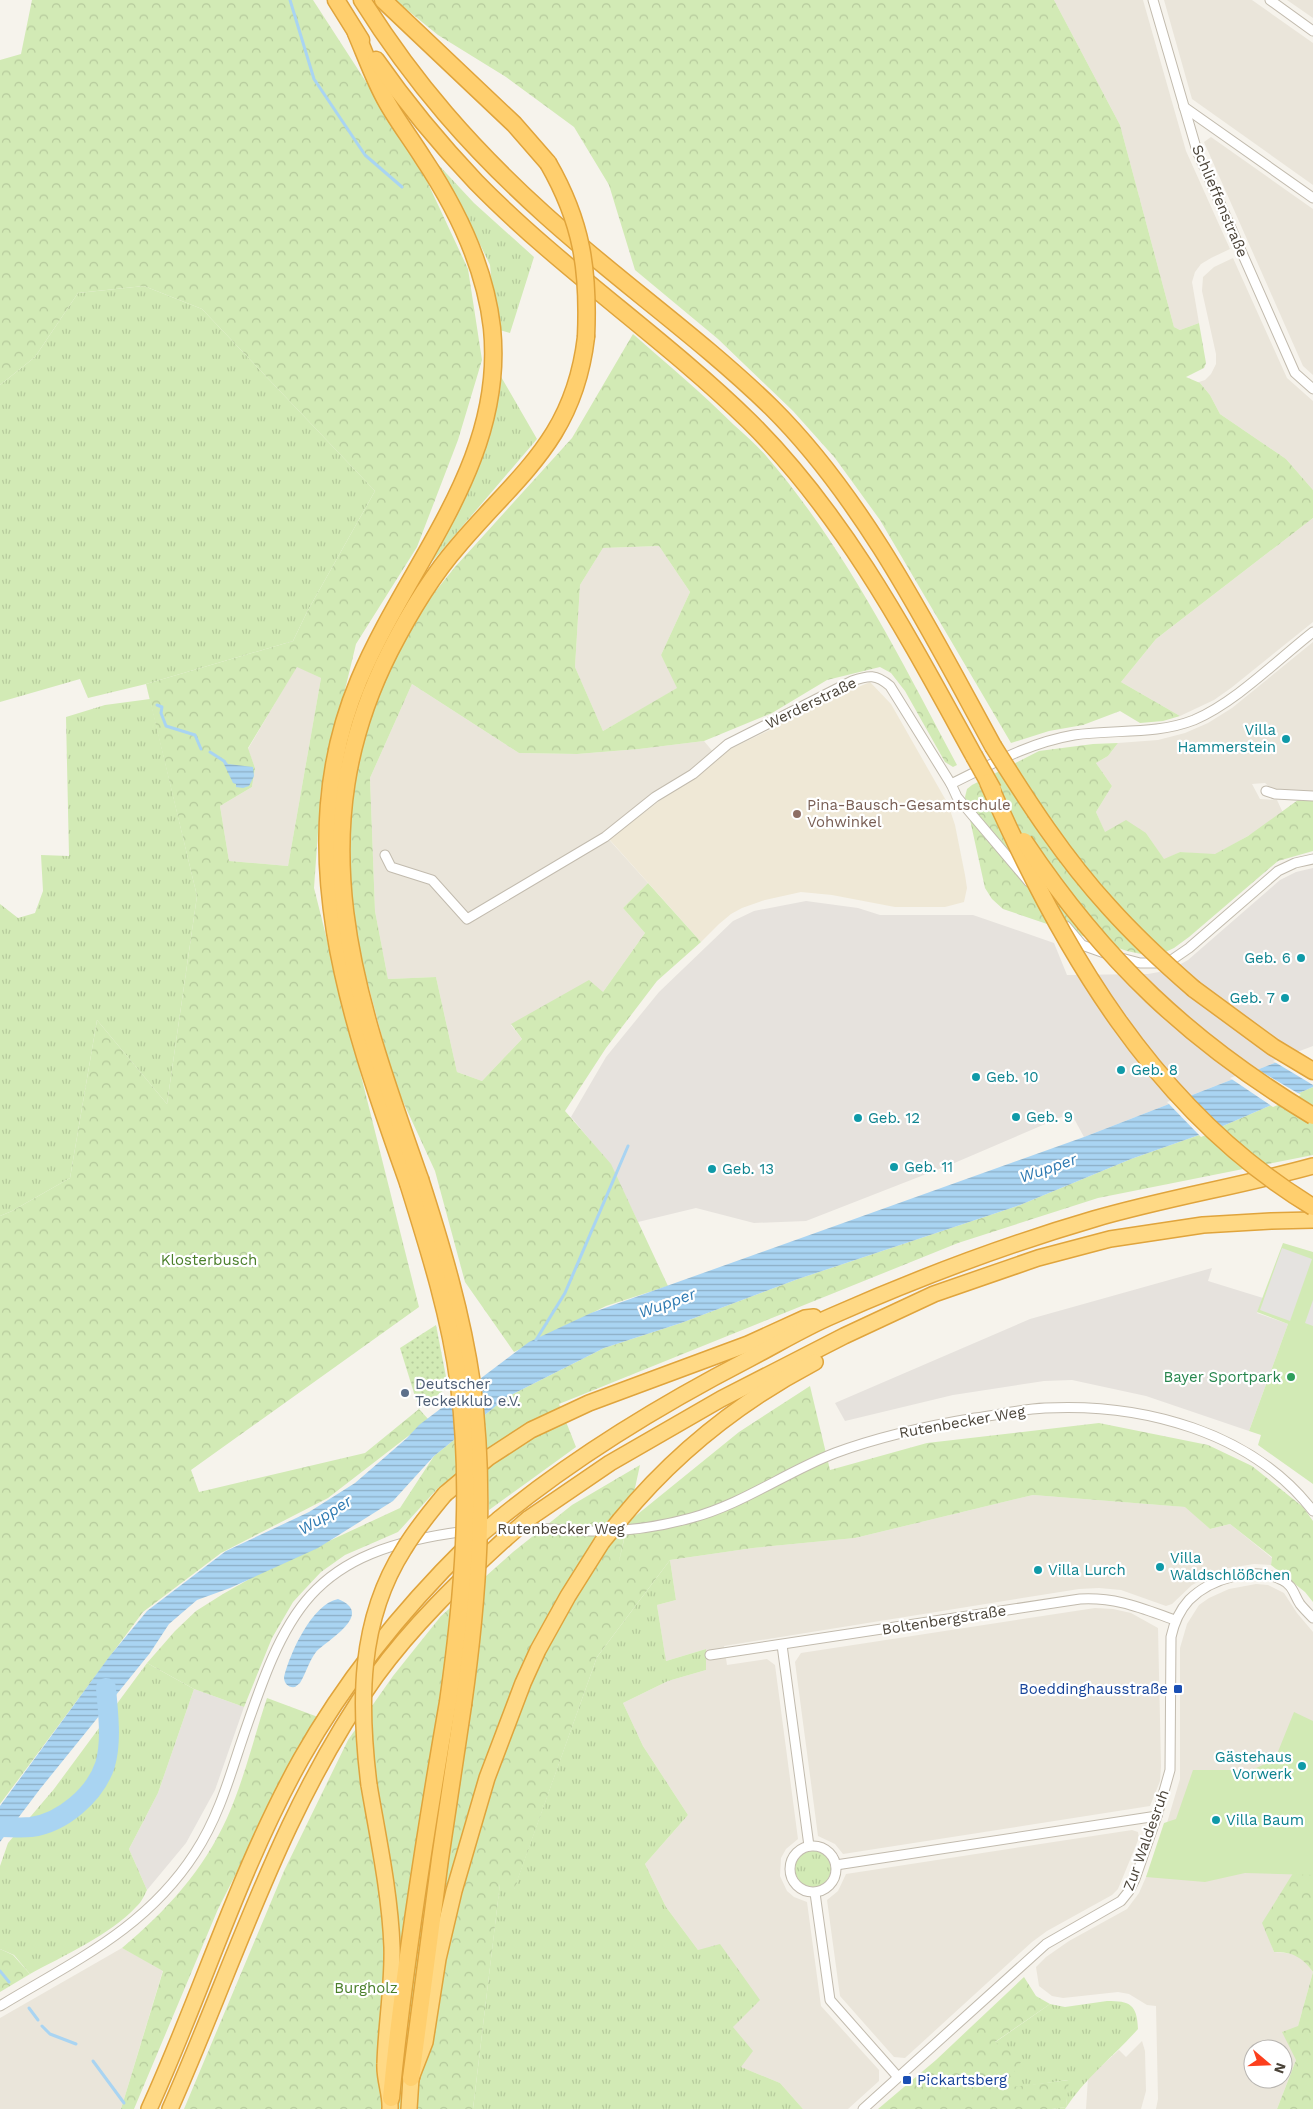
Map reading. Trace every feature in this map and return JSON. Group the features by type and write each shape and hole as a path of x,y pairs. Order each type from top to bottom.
{"highway":[{"path":"336,0 356,33 397,90 440,142 478,183 537,238 684,361 780,453 837,525 879,588 1019,834 1056,889 1091,932 1124,969 1170,1013 1213,1049 1267,1088 1313,1116"},
{"path":"362,0 410,71 449,120 487,161 545,215 701,345 771,408 814,455 860,515 932,636 993,746 1031,807 1056,842 1108,906 1135,935 1194,989 1224,1013 1313,1071"},
{"path":"383,0 514,124 548,163 568,200 580,241 587,284 586,338 577,386 555,434 526,472 456,547 431,580 400,615"},
{"path":"356,33 384,96 456,212 474,254 485,288 492,328 493,369 484,429 462,485 400,615 370,692 350,757 343,796 340,839 341,877 346,919 360,988 414,1181 448,1266 460,1318 476,1419 479,1467 478,1552 456,1703 435,1896 411,2078 410,2109"},
{"path":"988,782 1016,846 1043,897 1084,967 1136,1045 1189,1109 1224,1142 1257,1169 1313,1207"},
{"path":"149,2109 253,1858 301,1758 328,1713 376,1645 426,1588 473,1541 499,1519 559,1472 640,1418 830,1316 932,1274 1031,1238 1142,1205 1201,1191 1266,1179 1313,1166"},
{"path":"1266,1179 1313,1178"},
{"path":"170,2109 277,1852 296,1809 324,1758 371,1683 404,1641 452,1589 528,1519 610,1463 721,1399 844,1336 934,1294 1038,1258 1110,1239 1203,1226 1313,1220"},
{"path":"411,2078 425,2042 438,1959 454,1891 487,1778 523,1683 538,1650 568,1596 602,1542 659,1475 711,1428 751,1399 794,1373 864,1336 934,1303 991,1280 1148,1235"},
{"path":"391,2104 384,2066 392,1983 392,1944 364,1735 364,1673 368,1642 375,1612 402,1550 421,1522 445,1494 488,1458 531,1430 580,1407 748,1344 805,1318 830,1316"},
{"path":"391,2104 405,1968 422,1856 456,1703"}],"street":[{"name":"Schlieffenstraße","path":"1154,0 1197,151 1295,373 1313,389"},
{"path":"1270,0 1313,31"},
{"path":"1184,107 1313,198"},
{"path":"1313,632 1212,712 1160,729 1094,733 1045,741 1022,749 951,784 957,798 1082,945 1110,956 1140,963 1156,963 1173,959 1189,948 1278,871 1295,863 1313,859"},
{"name":"Werderstraße","path":"385,855 391,867 432,880 467,919 605,836 655,797 693,774 728,744 852,680 868,676 882,680 890,686 951,784"},
{"path":"1266,791 1275,794 1313,796"},
{"name":"Rutenbecker Weg","path":"0,2006 97,1950 142,1914 179,1876 208,1832 217,1813 270,1660 299,1608 327,1579 349,1563 392,1545 420,1538 506,1527 593,1531 660,1526 694,1518 732,1502 808,1465 862,1443 921,1426 1043,1408 1108,1410 1151,1416 1204,1432 1233,1444 1258,1459 1287,1483 1313,1511"},
{"name":"Zur Waldesruh","path":"863,2109 1046,1944 1125,1897 1157,1816 1170,1766 1171,1637 1175,1620 1182,1608 1194,1596 1214,1583 1237,1576 1257,1574 1273,1576 1284,1580 1293,1589 1299,1603 1313,1618"},
{"name":"Boltenbergstraße","path":"710,1655 1090,1599 1118,1600 1175,1620"},
{"path":"782,1645 809,1846"},
{"path":"836,1865 1157,1816"},
{"path":"809,1846 816,1846 829,1852 836,1865 835,1878 832,1883 815,1893 800,1889 790,1877 789,1869 795,1854 809,1846"},
{"path":"815,1893 830,2000 898,2077"}],"shaded area":[{"path":"1054,0 1143,0 1186,151 1230,249 1201,264 1195,272 1192,282 1199,323 1180,330 1174,327 1120,125"},
{"path":"1164,0 1252,0 1313,43 1313,185 1192,99"},
{"path":"1287,0 1313,0 1313,18"},
{"path":"1211,137 1313,209 1313,375 1303,366 1204,142"},
{"path":"1233,258 1287,378 1313,401 1313,490 1286,459 1220,414 1210,395 1200,383 1196,383 1205,380 1211,374 1216,364 1216,354 1202,291 1203,277 1214,267"},
{"path":"1313,518 1313,622 1231,688 1214,700 1180,716 1121,682 1156,639"},
{"path":"659,546 690,592 661,655 678,688 603,731 575,667 580,585 603,548"},
{"path":"1313,642 1313,792 1274,791 1265,783 1252,784 1260,799 1277,800 1284,815 1215,855 1180,852 1164,860 1146,833 1105,833 1096,812 1112,786 1096,763 1108,756 1118,743 1158,740 1185,733 1208,723 1232,708"},
{"path":"297,666 321,678 288,866 229,861 220,806 252,787 255,768 248,749"},
{"name":"Pina-Bausch-Gesamtschule Vohwinkel","path":"870,682 891,704 948,804 955,825 965,875 967,888 964,902 945,907 895,907 832,895 801,892 765,900 742,908 731,914 701,942 609,839 724,752 776,727 793,715"},
{"path":"412,684 519,753 577,754 704,741 714,753 604,834 648,883 623,908 645,933 603,992 511,1025 522,1039 482,1081 457,1072 436,977 388,979 375,911 370,778"},
{"path":"1313,868 1313,1048 1084,1137 1071,1113 952,1164 806,1221 754,1223 696,1208 638,1222 610,1164 571,1117 606,1057 659,992 733,921 754,911 806,901 858,908 880,915 973,915 1054,943 1067,975 1148,974 1170,970 1188,960 1280,880 1296,872"},
{"path":"1282,1248 1312,1259 1290,1321 1260,1310"},
{"path":"1212,1268 1208,1281 1263,1298 1257,1313 1288,1324 1249,1431 1146,1396 1072,1380 1044,1381 953,1395 845,1421 835,1403 1030,1319"},
{"path":"1313,1300 1313,1326 1305,1323"},
{"path":"1033,1495 1186,1507 1210,1529 1230,1524 1272,1558 1271,1565 1254,1564 1223,1569 1192,1585 1172,1604 1166,1606 1121,1590 1079,1589 724,1646 727,1665 767,1659 775,1665 798,1839 786,1849 781,1858 780,1876 787,1891 794,1897 807,1902 821,2006 879,2070 879,2081 848,2109 803,2109 780,2083 741,2067 733,2027 698,1950 666,1907 645,1864 688,1815 643,1746 623,1703 668,1681 706,1670 706,1649 666,1661 657,1605 676,1600 670,1560 753,1548 855,1538"},
{"path":"1256,1584 1268,1585 1284,1593 1297,1613 1313,1632 1313,1841 1269,1939 1274,1952 1296,1954 1304,1960 1313,1972 1298,2026 1296,2060 1293,2068 1293,2039 1243,2039 1243,2089 1285,2089 1277,2109 1156,2109 1158,2099 1156,2006 1147,2005 1129,1994 1118,1992 1063,1998 1052,1996 1039,1986 1036,1967 1046,1957 1069,1941 1127,1909 1139,1893 1161,1843 1180,1779 1180,1648 1187,1624 1199,1605 1229,1589"},
{"path":"1095,1608 1131,1613 1158,1628 1161,1766 1160,1781 1150,1806 843,1854 835,1844 818,1836 795,1662 801,1653"},
{"path":"194,1689 244,1707 215,1790 186,1843 147,1890 129,1849 158,1793"},
{"path":"1132,1830 1138,1832 1139,1838 1118,1889 1112,1895 1047,1931 1032,1942 905,2058 894,2057 840,1996 827,1900 838,1891 846,1874"},
{"path":"122,1948 163,1970 121,2109 0,2109 0,2018"},
{"path":"1142,2041 1145,2051 1146,2091 1141,2109 1086,2109 1088,2078 1119,2050 1126,2057"}],"green space":[{"name":"Klosterbusch","path":"32,0 313,0 418,162 468,269 482,360 458,440 417,547 356,644 321,790 314,888 419,1307 191,1470 199,1492 365,1453 419,1409 429,1420 328,1498 221,1553 143,1612 0,1804 0,1216 70,1178 97,1020 167,1104 197,896 146,684 293,641 307,612 375,491 202,309 144,286 78,293 35,357 0,385 0,60 21,54","holes":["297,667 321,678 288,866 229,861 220,806 252,787 255,768 248,748"]},
{"path":"395,0 1054,0 1120,125 1174,327 1180,330 1199,323 1206,363 1204,368 1186,377 1200,383 1210,395 1220,414 1286,459 1313,490 1313,518 1156,639 1121,682 1180,716 1163,721 1140,723 1120,711 1083,725 1049,731 1011,743 880,520 835,458 793,411 718,339 635,270 609,185 574,127 506,77 438,35"},
{"path":"434,160 474,203 534,257 510,333 496,329 490,265 465,213"},
{"path":"144,286 202,309 375,491 307,612 293,641 146,684 88,698 80,679 0,702 0,385 35,357 78,293"},
{"path":"633,334 755,444 796,492 847,567 870,605 957,765 953,767 945,762 905,691 891,673 880,667 827,680 772,713 704,741 577,754 519,753 412,684 370,778 375,911 388,979 436,977 457,1072 482,1081 522,1039 511,1024 589,980 603,992 645,933 623,908 648,883 701,942 657,981 606,1048 565,1111 611,1164 668,1286 606,1306 514,1352 465,1282 435,1171 394,1082 360,954 344,848 356,755 389,671 413,619 455,567 572,438","holes":["659,546 690,592 661,655 677,688 603,731 575,667 580,585 603,548"]},
{"path":"500,375 537,439 425,570 478,461 494,414"},
{"path":"150,699 197,896 167,1104 97,1020 70,1178 0,1216 0,904 18,918 35,913 43,891 41,855 69,856 66,717 105,705"},
{"path":"1118,743 1108,756 1096,763 1112,786 1096,812 1105,832 1126,820 1146,833 1164,859 1180,852 1215,854 1248,836 1298,800 1313,801 1313,851 1278,861 1189,937 1174,948 1155,957 1127,951 1003,909 992,899 985,888 965,797 967,789 1039,751 1093,744"},
{"path":"1313,1087 1313,1155 1098,1198 958,1243 559,1404 576,1447 489,1510 487,1450 438,1488 398,1532 345,1555 321,1572 293,1602 272,1638 244,1707 194,1689 147,1663 175,1631 196,1611 223,1594 258,1574 400,1508 434,1456 507,1397 604,1348 681,1323 798,1279 1020,1205 1131,1159 1216,1129"},
{"name":"Bayer Sportpark","path":"1283,1243 1313,1252 1313,1484 1258,1445 1261,1435 1249,1431 1288,1324 1257,1312"},
{"path":"436,1325 448,1387 419,1409 400,1348"},
{"name":"Burgholz","path":"810,1386 830,1470 927,1443 1099,1423 1208,1445 1252,1466 1303,1507 1313,1521 1313,1602 1305,1592 1271,1565 1272,1557 1230,1524 1210,1529 1185,1507 1033,1495 855,1538 753,1548 670,1560 597,1657 514,1890 500,1884 473,2109 184,2109 284,1871 348,1740 393,1676 441,1616 513,1552 572,1505 640,1465 618,1566 628,1522 739,1432"},
{"path":"670,1560 676,1600 657,1605 666,1661 706,1649 706,1670 668,1681 623,1703 643,1746 688,1815 645,1864 666,1907 698,1950 720,1944 760,2000 733,2027 753,2051 741,2067 780,2083 803,2109 473,2109 500,1883 514,1889 597,1657"},
{"path":"147,1663 194,1689 158,1793 129,1849 147,1890 138,1905 113,1927 30,1974 14,1955 0,1949 0,1866 8,1843 54,1789"},
{"path":"267,1698 318,1717 218,1909 134,2109 121,2109 163,1971 122,1948 168,1905 195,1873 207,1855 227,1818 239,1789"},
{"path":"1294,1712 1313,1721 1313,1875 1245,1873 1205,1882 1146,1877 1164,1823 1176,1819 1193,1770 1252,1770 1275,1759"},
{"path":"1313,1841 1313,1972 1296,1956 1274,1952 1262,1923"},
{"path":"813,1851 820,1852 826,1856 830,1862 830,1876 826,1882 820,1886 813,1887 806,1886 800,1882 796,1876 795,1869 796,1862 800,1856 806,1852"},
{"path":"0,1949 13,1955 30,1974 0,1992"},
{"path":"1313,1972 1313,2109 1277,2109 1285,2089 1293,2089 1293,2068 1296,2060 1293,2054 1293,2039 1286,2039 1282,2032 1298,2026"},
{"path":"1024,1977 1036,1996 1050,2004 995,2042 1023,2059 1003,2088 1069,2080 1066,2107 1052,2109 878,2109 936,2060"},
{"path":"1107,2001 1127,2003 1131,2006 1136,2014 1138,2029 1091,2077 1065,2109 1052,2109 1066,2107 1068,2080 1003,2089 994,2043 1050,2004 1065,2007"}],"water":[{"path":"225,760 228,764 253,767 254,776 249,786 243,788 236,787 223,762"},
{"path":"1313,1048 1313,1087 1216,1129 1131,1159 1020,1205 798,1279 681,1323 604,1348 507,1397 434,1456 393,1501 318,1548 230,1588 197,1600 169,1624 150,1653 40,1789 0,1842 0,1806 109,1657 147,1611 226,1551 309,1512 355,1483 407,1438 419,1425 529,1342 591,1313 1084,1137"},
{"path":"338,1599 348,1605 352,1612 350,1619 345,1627 316,1652 300,1683 295,1687 289,1686 286,1684 284,1677 297,1643 319,1610 328,1603"}],"pier":[{"path":"1313,1046 1313,1085 1273,1061"},
{"path":"1256,1068 1301,1095 1273,1107 1230,1078"},
{"path":"1186,1095 1221,1129 1201,1137 1167,1102"}],"waterway":[{"path":"290,0 314,79 365,155 402,187"},
{"path":"157,705 162,707 161,713 166,726 195,735 201,749"},
{"path":"210,752 224,761"},
{"path":"536,1340 565,1293 628,1146"},
{"name":"Wupper","path":"0,1827 31,1827 54,1820 76,1806 94,1787 105,1765 107,1756 109,1727 106,1688"},
{"path":"0,1971 9,1982"},
{"path":"29,2008 38,2020"},
{"path":"42,2026 50,2034 76,2044"},
{"path":"93,2061 124,2103"}],"place":[{"name":"Villa Hammerstein","path":"1286,739"},
{"name":"Pina-Bausch-Gesamtschule Vohwinkel","path":"797,814"},
{"name":"Geb. 6","path":"1301,958"},
{"name":"Geb. 7","path":"1285,998"},
{"name":"Geb. 8","path":"1121,1070"},
{"name":"Geb. 10","path":"976,1077"},
{"name":"Geb. 9","path":"1016,1117"},
{"name":"Geb. 12","path":"858,1118"},
{"name":"Geb. 11","path":"894,1167"},
{"name":"Geb. 13","path":"712,1169"},
{"name":"Bayer Sportpark","path":"1291,1377"},
{"name":"Deutscher Teckelklub e.V.","path":"405,1393"},
{"name":"Villa Waldschlößchen","path":"1160,1567"},
{"name":"Villa Lurch","path":"1038,1570"},
{"name":"Boeddinghausstraße","path":"1178,1689"},
{"name":"Gästehaus Vorwerk","path":"1302,1766"},
{"name":"Villa Baum","path":"1216,1820"},
{"name":"Pickartsberg","path":"907,2080"}]}
